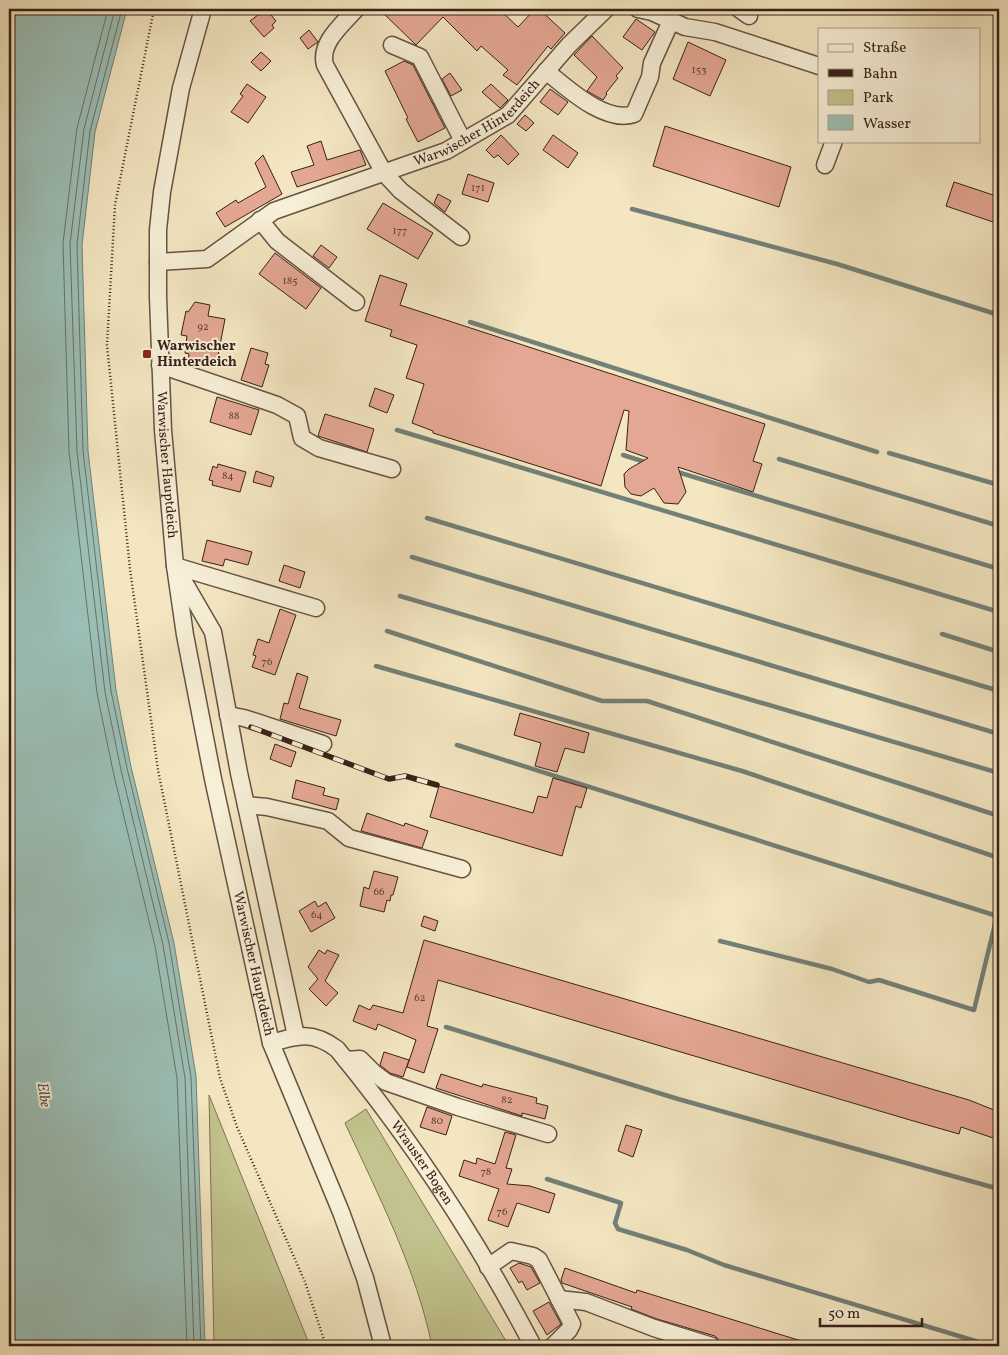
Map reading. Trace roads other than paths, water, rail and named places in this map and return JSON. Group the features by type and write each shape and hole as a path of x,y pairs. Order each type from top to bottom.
{"street":[{"name":"Warwischer Hauptdeich","path":"203,9 181,88 167,157 162,192 158,262 163,430 176,566 185,635 213,779 271,1043 341,1212 365,1278 383,1346"},
{"path":"356,9 329,40 323,57 325,65 384,173 400,191 461,237"},
{"name":"Warwischer Hinterdeich","path":"158,262 207,259 274,210 446,151 508,115 546,71 606,9"},
{"path":"638,9 685,27 715,32 783,52 818,66"},
{"path":"546,71 584,101 601,110 622,116 634,114 650,77 652,63 671,21"},
{"path":"392,45 420,57 463,141"},
{"path":"825,165 834,142"},
{"path":"260,220 277,240 356,302"},
{"path":"160,365 276,405 298,416 302,438 320,448 392,469"},
{"name":"Warwischer Hauptdeich","path":"176,566 213,632 246,805 296,1036"},
{"path":"176,566 316,608"},
{"path":"228,715 244,718 323,744"},
{"path":"246,805 267,807 328,821 349,838 462,869"},
{"name":"Wrauster Bogen","path":"271,1043 296,1036 312,1036 326,1040 338,1049 395,1124 488,1267 533,1346"},
{"path":"346,1060 360,1059 374,1073 400,1087 548,1134"},
{"path":"488,1267 511,1251 533,1256 539,1260 572,1324 569,1330 553,1346"},
{"path":"559,1299 586,1302 654,1328 712,1346"}],"water":[{"name":"Elbe","path":"9,9 127,9 95,132 82,245 88,451 116,690 131,767 174,943 196,1076 205,1346 9,1346"}],"waterway":[{"path":"632,209 837,264 999,315"},
{"path":"470,322 877,452"},
{"path":"397,430 999,612"},
{"path":"889,453 999,485"},
{"path":"623,455 648,463"},
{"path":"779,459 999,526"},
{"path":"674,471 999,569"},
{"path":"427,518 999,691"},
{"path":"412,557 999,734"},
{"path":"400,596 999,773"},
{"path":"387,631 602,701 647,701 999,816"},
{"path":"942,634 999,652"},
{"path":"376,666 742,771 999,858"},
{"path":"457,745 997,916 974,1010 879,980 869,982 832,969 720,941"},
{"path":"446,1027 678,1099 999,1189"},
{"path":"547,1179 621,1203 615,1223 618,1229 687,1250 724,1265 992,1346"}],"railway":[{"path":"251,727 389,779 405,776 437,785"}],"place":[{"name":"Warwischer Hinterdeich","path":"147,354"}]}
